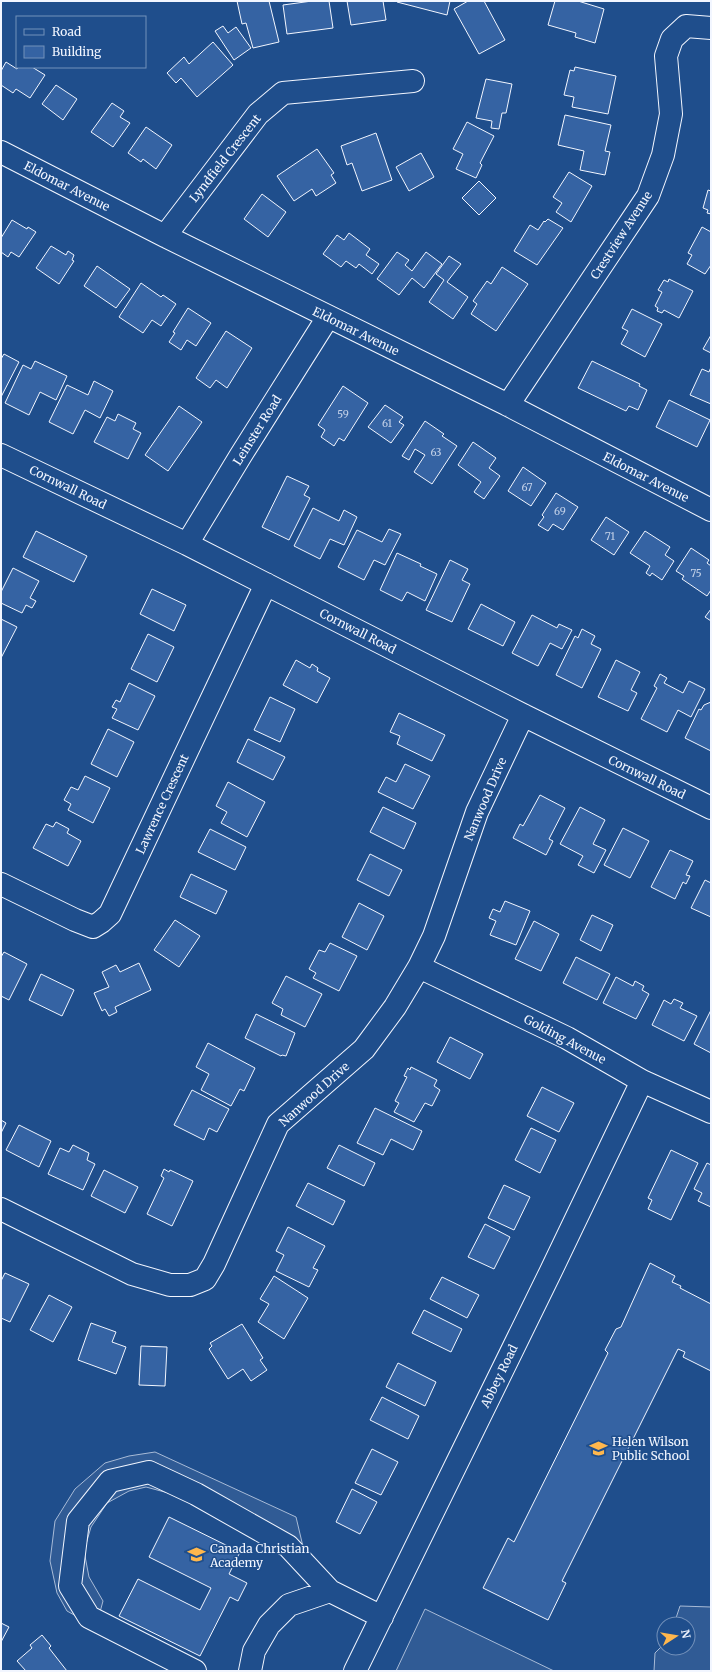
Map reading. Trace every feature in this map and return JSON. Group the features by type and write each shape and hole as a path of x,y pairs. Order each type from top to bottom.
{"street":[{"name":"Crestview Avenue","path":"508,405 648,196 663,155 671,114 666,56 672,39 686,26 711,28"},
{"name":"Lyndfield Crescent","path":"165,236 258,114 283,93 413,81"},
{"name":"Eldomar Avenue","path":"1,152 165,236 508,405 711,510"},
{"name":"Leinster Road","path":"187,544 328,317"},
{"name":"Cornwall Road","path":"2,458 187,544 523,715 711,808"},
{"name":"Lawrence Crescent","path":"1,884 93,927 102,922 110,914 266,584"},
{"name":"Nanwood Drive","path":"1,1209 132,1274 170,1285 190,1285 204,1279 214,1264 278,1124 364,1049 395,1007 419,967 434,936 477,812 523,715"},
{"name":"Golding Avenue","path":"419,967 567,1038 642,1080 711,1112"},
{"name":"Abbey Road","path":"355,1671 642,1080"},
{"path":"195,1671 89,1617 70,1586 78,1521 110,1481 149,1472 196,1494 288,1546 330,1591 382,1617"},
{"path":"250,1671 254,1651 269,1625 289,1605 330,1591"}],"shaded area":[{"path":"155,1452 296,1517 305,1555 172,1494 146,1487 129,1491 107,1503 91,1527 84,1551 89,1577 103,1601 96,1627 67,1611 57,1593 50,1561 55,1521 75,1489 105,1463 129,1456"},
{"path":"680,1606 711,1607 711,1671 654,1671 656,1652 656,1656 696,1656 696,1616 677,1616"},
{"path":"425,1609 554,1671 396,1671"}],"building":[{"path":"237,1 269,1 279,42 253,48 246,23 242,24"},
{"path":"312,1 329,1 333,28 287,34 283,5"},
{"path":"347,1 383,1 386,20 351,25"},
{"path":"397,1 450,1 447,15"},
{"path":"468,1 484,1 505,40 479,54 454,9"},
{"path":"555,1 578,1 604,9 595,43 575,37 576,33 548,25"},
{"path":"223,26 228,33 236,27 251,48 234,60 215,31"},
{"path":"213,42 233,65 197,97 181,78 176,83 167,73 184,57 189,64"},
{"path":"6,62 17,69 34,68 45,75 30,98 16,89 13,93 1,85 1,71"},
{"path":"575,67 616,76 608,114 572,107 574,97 564,95 570,70 574,71"},
{"path":"486,79 512,84 506,113 502,113 499,129 491,128 492,121 476,118"},
{"path":"56,85 77,99 63,120 42,104"},
{"path":"112,103 124,111 120,117 130,123 113,147 91,132"},
{"path":"565,115 611,125 605,151 610,152 605,175 580,170 584,151 558,145"},
{"path":"467,122 494,136 480,163 482,165 476,178 456,169 463,154 453,149"},
{"path":"146,127 172,145 156,169 143,159 141,162 128,153"},
{"path":"376,133 392,180 362,191 352,163 347,165 341,146"},
{"path":"317,149 334,173 331,175 336,183 316,196 312,189 294,201 277,176"},
{"path":"421,153 434,177 409,191 396,167"},
{"path":"569,172 592,186 571,222 556,212 562,203 553,197"},
{"path":"479,181 496,198 479,215 462,198"},
{"path":"708,190 711,191 711,214 707,213 708,210 703,208"},
{"path":"262,194 286,212 268,237 244,219"},
{"path":"548,219 563,228 537,265 514,251 530,225 538,230 544,221 545,222"},
{"path":"12,220 27,229 28,227 36,232 19,257 11,252 8,257 1,252 1,238"},
{"path":"702,227 711,232 711,265 705,274 687,264 692,255 688,253"},
{"path":"349,233 370,249 366,255 379,264 372,274 359,264 356,268 346,261 341,267 323,254 337,235 344,240"},
{"path":"51,246 66,255 68,251 74,255 72,260 74,261 59,284 36,268"},
{"path":"397,252 409,260 405,265 412,271 426,252 442,264 424,288 412,278 399,295 377,279"},
{"path":"449,256 461,264 447,282 468,297 453,319 429,302 444,280 436,274"},
{"path":"97,266 130,289 116,308 84,286"},
{"path":"502,267 528,284 496,331 471,314 477,304 473,301 487,281 491,284"},
{"path":"669,279 693,291 679,318 664,310 662,313 657,311 658,308 655,306 662,292 658,290 664,280 668,282"},
{"path":"141,283 161,297 163,295 176,304 161,326 152,320 143,333 119,317"},
{"path":"188,308 211,323 196,346 187,340 181,350 169,342 175,333 173,332"},
{"path":"632,309 662,324 645,357 621,344 628,331 622,328"},
{"path":"226,331 252,348 227,388 216,380 210,388 196,378"},
{"path":"711,335 711,353 703,349"},
{"path":"4,354 19,362 1,397 1,359"},
{"path":"35,361 67,376 56,400 40,392 29,415 5,403 23,365 31,369"},
{"path":"592,361 640,384 639,386 647,390 638,410 629,406 626,411 578,388"},
{"path":"711,367 711,404 690,395 702,369 709,372"},
{"path":"94,381 113,391 100,418 85,410 73,434 49,422 67,385 88,395"},
{"path":"343,386 368,403 344,441 339,438 334,446 321,437 325,430 318,425"},
{"path":"669,400 710,420 697,447 656,427"},
{"path":"385,405 403,417 399,422 404,425 391,443 368,427"},
{"path":"179,406 202,422 168,471 145,455"},
{"path":"118,414 136,423 133,429 141,433 128,459 94,442 107,417 115,421"},
{"path":"425,421 444,434 442,436 457,446 432,484 414,472 425,455 415,449 409,460 402,456"},
{"path":"473,442 496,458 489,468 500,476 484,499 474,492 481,482 458,465"},
{"path":"523,467 546,483 531,506 508,491"},
{"path":"287,476 309,486 304,495 310,498 289,540 262,527"},
{"path":"556,493 578,507 563,530 553,524 548,531 538,525 544,517 542,515"},
{"path":"313,508 339,521 344,510 357,517 344,545 330,539 320,559 294,546"},
{"path":"606,517 629,532 614,555 591,540"},
{"path":"389,529 401,534 385,565 374,560 364,580 338,567 357,530 382,542"},
{"path":"36,531 87,556 74,582 23,557"},
{"path":"645,531 670,547 665,555 674,561 662,580 652,573 650,576 646,573 650,566 630,553"},
{"path":"691,548 709,560 707,563 711,566 711,590 707,596 682,579 684,576 676,571"},
{"path":"397,553 421,564 420,566 437,574 425,601 407,592 402,601 380,590"},
{"path":"450,560 468,569 462,580 470,584 452,622 426,610"},
{"path":"13,568 39,581 30,598 36,601 32,608 26,605 22,613 1,603 1,592"},
{"path":"152,589 186,605 174,631 140,614"},
{"path":"481,604 515,622 503,646 468,629"},
{"path":"711,609 711,621 705,617"},
{"path":"532,615 557,628 559,624 572,630 562,649 550,643 538,666 512,653"},
{"path":"1,619 17,627 1,658"},
{"path":"582,629 595,636 591,644 601,649 582,688 556,675 575,636 578,638"},
{"path":"148,634 174,647 157,682 131,669"},
{"path":"296,660 310,668 312,664 318,668 317,671 330,678 317,703 283,685"},
{"path":"616,660 640,672 631,690 637,693 628,711 598,697"},
{"path":"660,674 667,678 664,683 683,693 689,681 705,689 691,717 678,710 667,732 641,719 657,688 654,686"},
{"path":"129,683 155,696 138,730 112,718 117,709 112,707 116,700 120,702"},
{"path":"270,697 295,709 280,742 254,730"},
{"path":"711,702 711,751 685,738 699,709 701,710 704,705"},
{"path":"399,713 445,735 432,761 397,744 400,736 390,732"},
{"path":"108,729 134,742 117,777 91,764"},
{"path":"248,739 285,757 273,780 237,762"},
{"path":"405,764 430,776 413,809 378,792 386,777 396,782"},
{"path":"85,776 110,788 93,823 68,810 71,804 64,800 71,787 78,790"},
{"path":"228,782 265,802 247,837 221,823 227,812 216,806"},
{"path":"540,795 565,808 549,839 553,841 546,855 513,838 520,824 523,826"},
{"path":"383,807 416,823 404,849 370,832"},
{"path":"580,807 605,820 593,844 606,850 594,873 578,865 583,856 560,844"},
{"path":"56,822 69,829 67,833 81,841 68,866 33,848 46,824 53,827"},
{"path":"623,828 649,841 630,878 604,865"},
{"path":"210,829 246,847 235,870 198,852"},
{"path":"670,850 693,861 686,875 690,876 686,884 683,882 675,899 651,887"},
{"path":"370,854 402,870 389,896 357,880"},
{"path":"191,874 227,891 216,914 180,897"},
{"path":"705,880 711,883 711,917 691,908"},
{"path":"505,901 530,911 516,945 490,935 496,921 489,918 493,909 500,912"},
{"path":"359,903 384,916 367,950 342,937"},
{"path":"592,915 613,925 601,951 580,940"},
{"path":"175,920 200,936 179,967 154,950"},
{"path":"534,921 559,934 541,971 515,959"},
{"path":"330,943 357,956 339,991 313,978 316,973 309,969 319,950 325,952"},
{"path":"4,952 27,964 9,1000 1,996 1,957"},
{"path":"576,957 610,974 597,1000 563,983"},
{"path":"139,963 151,990 115,1007 117,1012 109,1016 105,1009 102,1011 94,993 109,987 102,972 116,965 120,972"},
{"path":"41,974 74,990 62,1016 29,1000"},
{"path":"286,976 322,994 305,1027 281,1015 283,1009 272,1003"},
{"path":"616,977 633,986 635,981 644,986 642,990 649,994 636,1019 603,1003"},
{"path":"674,999 683,1003 680,1008 697,1016 684,1041 652,1025 664,1000 671,1004"},
{"path":"711,1010 711,1053 694,1044"},
{"path":"256,1014 295,1033 286,1056 281,1056 245,1038"},
{"path":"450,1037 483,1054 470,1079 437,1062"},
{"path":"208,1043 255,1068 244,1091 240,1089 231,1106 201,1090 209,1074 196,1067"},
{"path":"411,1067 437,1080 434,1086 440,1090 432,1106 425,1103 414,1122 394,1112 399,1103 395,1101 407,1077 404,1076 408,1068 410,1070"},
{"path":"542,1087 574,1103 559,1132 527,1116"},
{"path":"192,1090 229,1109 217,1132 209,1128 204,1140 174,1125"},
{"path":"375,1108 422,1131 413,1150 391,1139 383,1155 357,1143"},
{"path":"1,1120 6,1123 1,1133"},
{"path":"19,1125 51,1141 39,1167 6,1150"},
{"path":"531,1128 556,1140 540,1173 515,1160"},
{"path":"73,1145 89,1153 87,1160 95,1164 83,1190 48,1174 60,1148 69,1152"},
{"path":"339,1145 375,1163 364,1186 327,1168"},
{"path":"671,1150 698,1163 671,1220 648,1209 652,1200 648,1198"},
{"path":"707,1163 711,1165 711,1207 698,1201 702,1193 694,1189"},
{"path":"164,1169 169,1172 170,1170 193,1181 172,1226 147,1214 164,1178 161,1176"},
{"path":"104,1170 138,1187 125,1213 91,1196"},
{"path":"308,1183 345,1201 333,1225 296,1206"},
{"path":"504,1185 530,1197 514,1230 488,1218"},
{"path":"485,1224 510,1237 494,1269 468,1257"},
{"path":"288,1227 325,1246 313,1268 318,1270 309,1287 276,1271 284,1255 276,1251"},
{"path":"650,1263 675,1276 672,1282 681,1286 680,1288 711,1304 711,1371 683,1357 685,1352 678,1349 562,1581 566,1583 548,1620 483,1588 508,1538 514,1542 608,1353 605,1350 616,1329 621,1327"},
{"path":"5,1273 29,1284 10,1322 1,1318 1,1281"},
{"path":"274,1276 308,1298 284,1339 258,1322 269,1304 260,1299"},
{"path":"442,1277 479,1295 467,1318 430,1299"},
{"path":"49,1295 72,1307 53,1342 30,1330"},
{"path":"424,1310 462,1329 451,1352 412,1333"},
{"path":"91,1323 116,1332 112,1342 126,1347 116,1374 78,1360"},
{"path":"242,1324 263,1358 260,1360 267,1370 251,1381 243,1369 228,1379 209,1349 212,1346 210,1343"},
{"path":"141,1346 167,1347 165,1386 139,1385"},
{"path":"398,1363 436,1382 425,1406 386,1387"},
{"path":"382,1397 419,1416 408,1439 370,1420"},
{"path":"372,1449 398,1462 381,1495 355,1483"},
{"path":"352,1489 377,1502 360,1534 336,1522"},
{"path":"169,1517 240,1552 229,1574 247,1583 238,1601 230,1597 200,1656 119,1616 138,1579 200,1610 211,1588 149,1557"},
{"path":"1,1623 9,1627 1,1642"},
{"path":"42,1635 51,1646 49,1648 67,1671 26,1671 17,1661 32,1648 30,1645"}],"place":[{"name":"Helen Wilson Public School","path":"599,1448"},
{"name":"Canada Christian Academy","path":"197,1555"}]}
